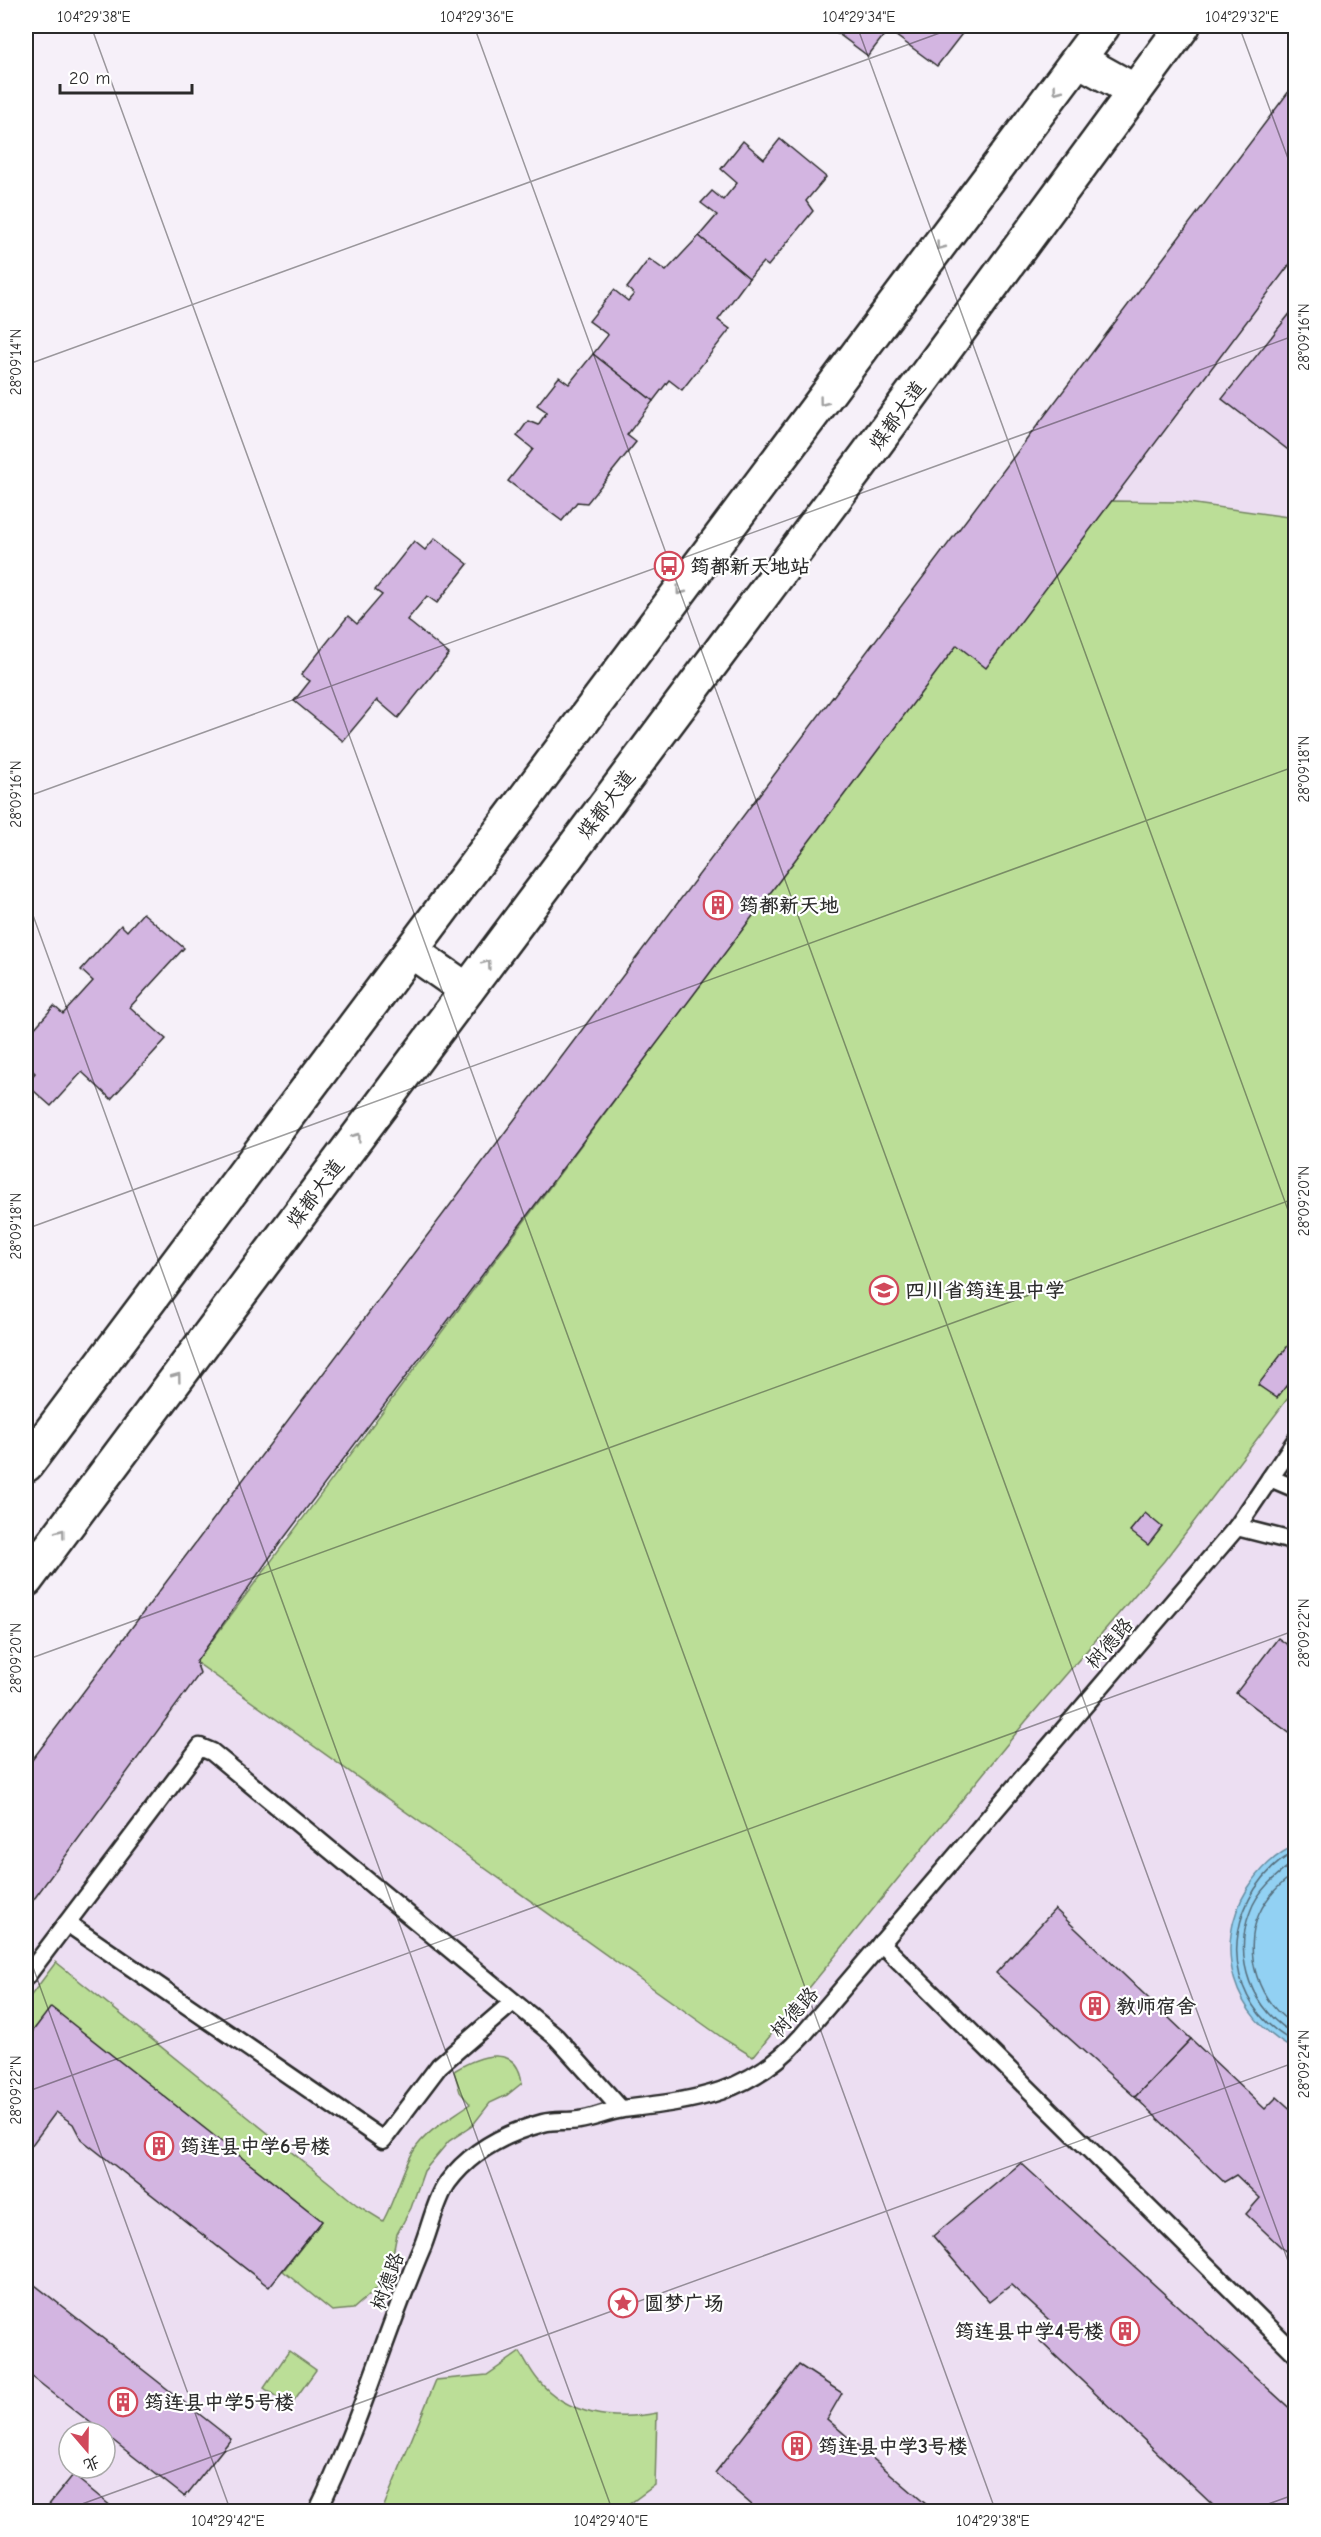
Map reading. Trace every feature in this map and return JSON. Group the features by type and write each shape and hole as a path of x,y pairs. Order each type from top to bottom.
{"main road":[{"path":"26,1465 1103,26"},
{"name":"煤都大道","path":"26,1580 861,464 1183,26"},
{"path":"1078,60 1135,91"},
{"path":"411,951 467,990"}],"lane":[{"name":"树德路","path":"317,2511 350,2440 405,2286 447,2183 490,2142 544,2122 580,2120 621,2109 654,2108 687,2101 758,2076 792,2047 1237,1527 1296,1440"},
{"path":"1270,1478 1296,1489"},
{"path":"1237,1527 1296,1542"},
{"path":"26,1977 200,1747 212,1752 556,2037 621,2109"},
{"path":"67,1923 383,2140 439,2066 513,2002"},
{"path":"881,1943 1296,2354"}],"shaded area":[{"name":"四川省筠连县中学","path":"1295,256 1295,2511 26,2512 26,1910 200,1673 196,1662 290,1533 986,667"}],"green space":[{"path":"1111,501 1181,502 1295,518 1295,1389 1164,1561 1026,1721 753,2057 724,2039 196,1662 957,645 986,667"},
{"path":"56,1962 357,2205 383,2221 418,2144 439,2125 470,2104 460,2092 454,2071 485,2057 505,2057 519,2070 522,2083 507,2095 490,2103 472,2126 449,2141 424,2171 411,2208 397,2234 392,2259 377,2288 353,2309 332,2311 283,2271 322,2221 51,2008 26,2040 26,2002"},
{"path":"289,2351 316,2370 290,2406 264,2388"},
{"path":"520,2352 535,2377 550,2392 577,2408 608,2416 657,2413 655,2485 620,2511 382,2511 436,2380 487,2375"}],"water":[{"path":"1296,1846 1295,2050 1256,2020 1234,1980 1230,1957 1231,1934 1237,1911 1248,1888 1268,1863 1281,1853"}],"building":[{"path":"841,26 968,26 937,66 888,30 868,56 836,32"},
{"name":"筠都新天地","path":"1296,82 1296,256 986,668 957,645 275,1550 196,1662 200,1673 26,1910 26,1768"},
{"path":"780,139 826,177 806,201 813,211 768,266 763,262 749,278 699,236 717,215 701,203 712,191 723,200 737,183 721,169 743,141 764,159"},
{"path":"699,236 749,278 718,320 730,329 682,390 669,380 653,401 593,354 608,335 589,321 614,290 628,301 634,294 627,288 649,259 666,271"},
{"path":"1296,306 1296,456 1222,399"},
{"path":"593,354 653,401 627,435 636,442 587,503 577,502 562,521 508,481 533,449 517,436 528,421 538,425 547,412 537,405 559,377 569,384"},
{"path":"435,538 468,564 437,603 427,596 407,620 449,654 398,718 377,700 343,741 294,701 310,681 301,675 348,616 357,624 382,595 375,590 414,541 425,550"},
{"path":"143,913 184,948 130,1007 166,1039 111,1099 82,1072 51,1106 26,1084 35,1073 26,1064 26,1038 54,1006 63,1014 93,981 81,970 121,925 127,931"},
{"path":"1296,1335 1296,1373 1277,1398 1258,1385"},
{"path":"1145,1513 1162,1527 1148,1545 1130,1531"},
{"path":"1278,1638 1296,1651 1296,1738 1236,1693"},
{"name":"教师宿舍","path":"1055,1909 1191,2039 1135,2097 996,1973"},
{"name":"筠连县中学6号楼","path":"51,2007 322,2221 269,2287 81,2139 73,2124 56,2112 26,2153 26,2040"},
{"name":"教师宿舍","path":"1191,2039 1265,2109 1277,2097 1296,2114 1296,2123 1291,2127 1296,2131 1294,2259 1246,2214 1260,2198 1236,2175 1224,2182 1135,2097"},
{"name":"筠连县中学4号楼","path":"1021,2163 1296,2414 1296,2512 1220,2512 1040,2341 1049,2320 1011,2285 989,2302 933,2236"},
{"name":"筠连县中学5号楼","path":"26,2278 231,2439 185,2497 117,2444 117,2420 87,2420 26,2372"},
{"name":"筠连县中学3号楼","path":"799,2365 842,2393 827,2419 935,2512 760,2512 715,2473"},
{"path":"69,2480 79,2480 118,2512 43,2512"}],"place":[{"name":"筠都新天地站","path":"669,566"},
{"name":"筠都新天地","path":"718,905"},
{"name":"四川省筠连县中学","path":"884,1290"},
{"name":"教师宿舍","path":"1095,2006"},
{"name":"筠连县中学6号楼","path":"159,2146"},
{"name":"圆梦广场","path":"623,2303"},
{"name":"筠连县中学4号楼","path":"1125,2331"},
{"name":"筠连县中学5号楼","path":"123,2402"},
{"name":"筠连县中学3号楼","path":"797,2446"}]}
